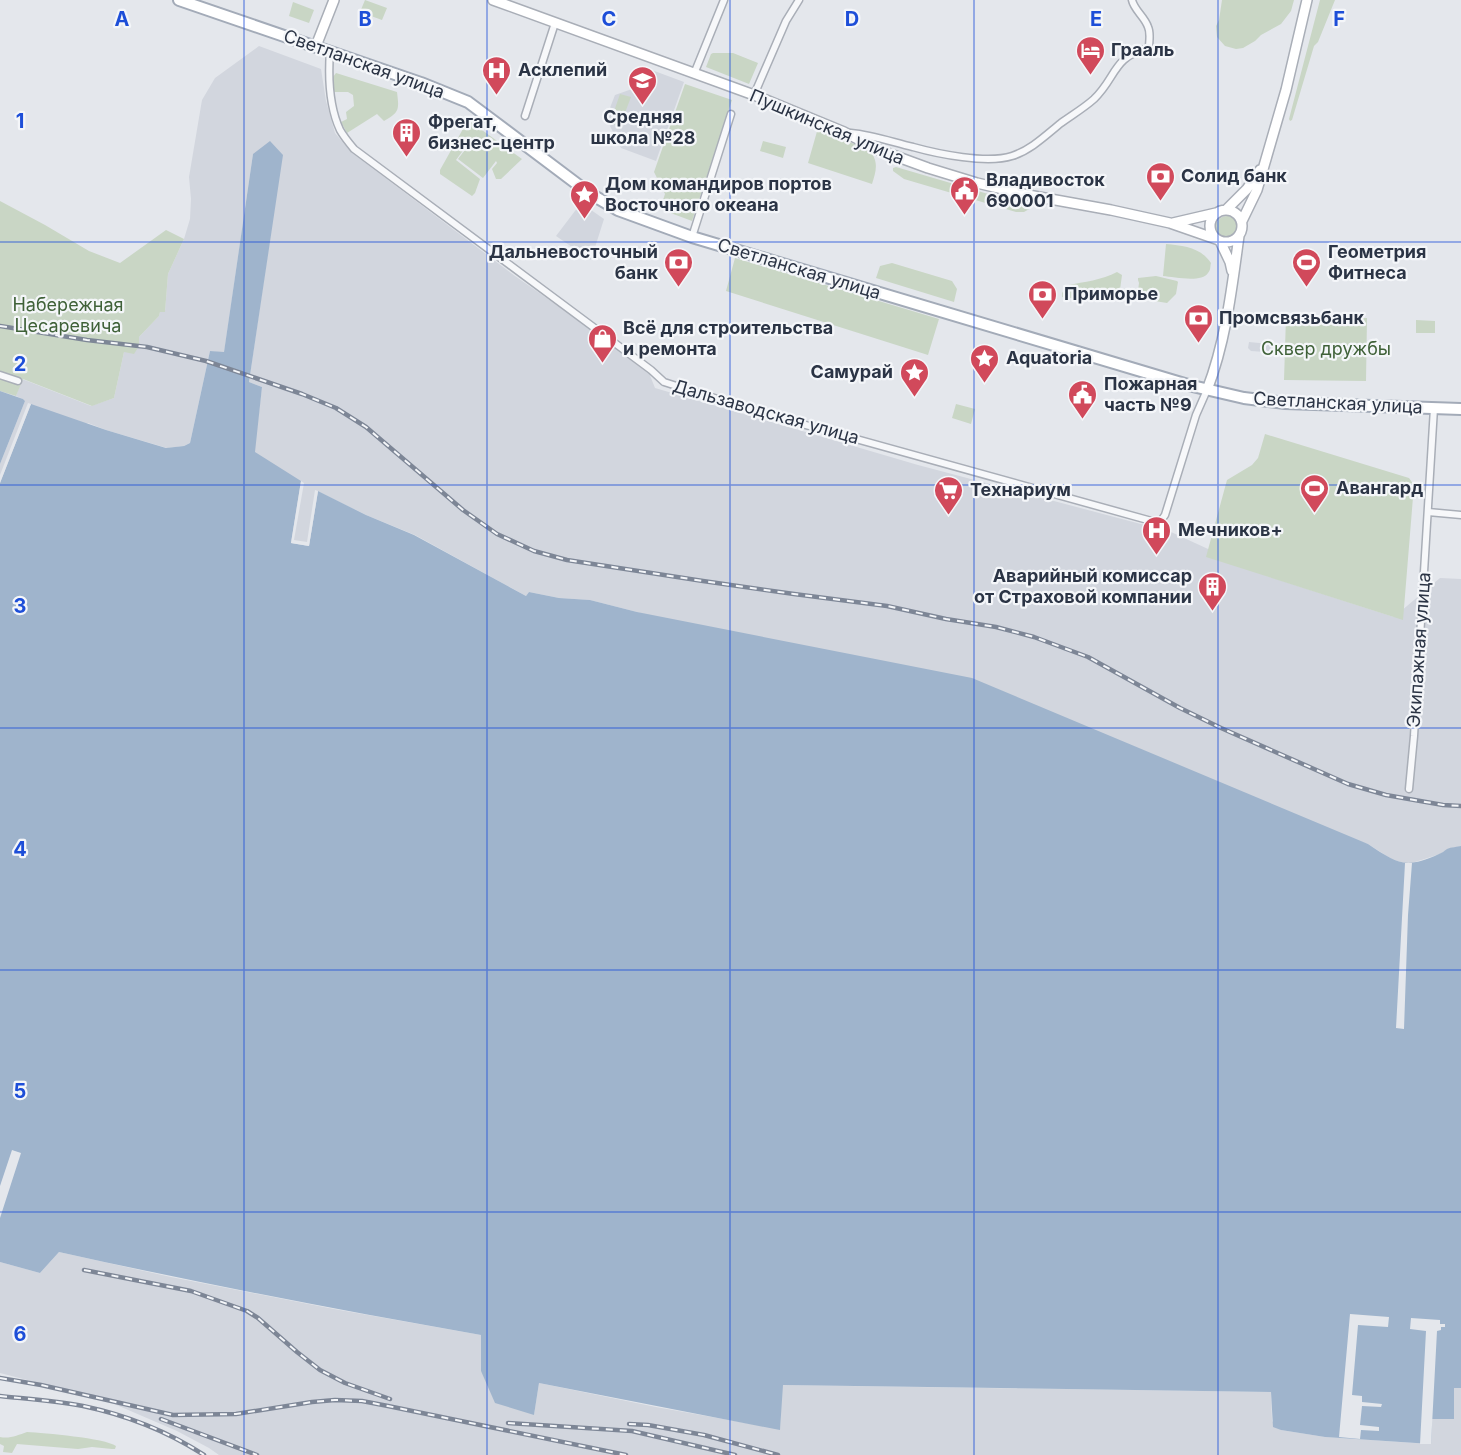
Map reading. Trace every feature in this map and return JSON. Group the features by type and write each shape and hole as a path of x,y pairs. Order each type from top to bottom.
{"main road":[{"name":"Светланская улица","path":"180,0 421,83 468,102 589,193 618,210 692,237 1207,390 1244,398 1285,403 1461,409"},
{"path":"316,46 334,0"},
{"name":"Пушкинская улица","path":"493,0 754,95 844,132 879,150 928,168 1028,195 1170,223 1218,240"},
{"path":"1242,221 1256,193 1265,163 1286,90 1307,0"},
{"path":"1226,210 1247,189 1265,163"},
{"path":"1207,390 1216,368 1233,280 1239,236 1243,226 1239,215 1226,210 1216,213 1211,219 1210,226 1230,262 1233,280"},
{"name":"Пушкинская улица","path":"1170,223 1216,213"},
{"path":"1218,240 1230,242 1239,236"}],"street":[{"path":"694,74 724,0"},
{"path":"754,95 786,21 799,0"},
{"path":"844,132 868,135 947,155 992,159 1011,156 1037,142 1092,101 1101,92 1120,62 1137,50 1149,48 1148,25 1133,5 1132,0"},
{"path":"525,116 555,23"},
{"name":"Дальзаводская улица","path":"330,51 330,96 335,118 341,132 354,149 664,382 754,411 1155,522 1160,522 1165,514 1196,415 1207,390"},
{"path":"692,237 731,114"},
{"path":"0,375 18,381"},
{"name":"Экипажная улица","path":"1409,789 1434,408"},
{"path":"1428,512 1461,515"}],"shaded area":[{"path":"259,46 321,69 326,101 335,133 351,152 515,276 647,368 655,388 918,465 1171,532 1267,576 1394,617 1440,578 1461,579 1461,846 1412,863 1393,860 1368,844 637,612 590,600 559,598 529,592 526,596 415,535 366,515 318,491 309,546 291,543 254,452 262,387 249,382 282,155 253,154 224,353 210,351 190,443 167,448 88,423 0,483 0,464 25,401 16,396 22,379 91,406 114,398 124,352 139,346 139,337 159,316 160,312 165,312 168,274 184,239 190,219 189,177 202,100 215,78"},
{"name":"Средняя школа №28","path":"641,66 684,82 656,161 621,148 606,118 615,95 632,89"},
{"path":"581,203 604,219 591,260 556,236"},
{"path":"1249,342 1281,345 1279,353 1251,351 1248,348"},
{"path":"59,1252 171,1277 481,1335 481,1371 534,1415 539,1383 780,1429 782,1385 1271,1392 1272,1421 1281,1430 1325,1437 1430,1444 1432,1418 1445,1419 1454,1388 1461,1388 1461,1455 219,1455 177,1431 105,1400 0,1373 0,1262 40,1273"}],"green space":[{"path":"365,0 387,8 382,20 360,12"},
{"path":"1222,0 1294,0 1291,11 1281,24 1243,48 1236,49 1225,46 1217,37 1216,26"},
{"path":"1320,0 1335,0 1318,42 1314,46 1290,121 1289,119"},
{"path":"293,2 314,10 309,23 289,16"},
{"path":"713,53 733,53 758,63 749,84 706,67"},
{"path":"336,73 397,92 396,112 384,121 377,114 347,133 341,122 347,119 346,112 354,106 353,95 348,92 334,92 333,77"},
{"path":"685,84 732,100 692,221 660,209 665,194 654,172"},
{"path":"620,94 631,97 620,126 610,123"},
{"path":"468,120 522,159 501,179 496,179 492,169 496,161 483,178 458,159 470,141 456,160 480,179 472,196 440,174 440,170"},
{"path":"818,128 870,151 876,163 872,184 808,163"},
{"path":"763,141 786,147 783,158 760,151"},
{"path":"896,167 1031,208 1024,212 1016,212 904,179 893,171"},
{"name":"Набережная Цесаревича","path":"0,201 89,251 120,263 166,230 184,239 168,274 165,312 160,312 159,316 139,337 139,346 134,354 124,352 114,398 92,406 23,379 16,396 0,391"},
{"path":"1227,216 1237,223 1238,227 1231,237 1227,238 1217,231 1216,227 1223,217"},
{"path":"1166,244 1197,250 1211,263 1209,272 1205,276 1194,279 1163,276"},
{"path":"735,258 939,319 928,355 726,291"},
{"path":"892,263 952,281 957,289 954,302 876,278 880,266"},
{"path":"1117,272 1122,275 1120,290 1136,292 1138,291 1138,278 1156,276 1177,281 1176,294 1167,303 1109,294 1062,297 1068,285 1099,279"},
{"name":"Сквер дружбы","path":"1286,317 1367,318 1366,381 1284,380"},
{"path":"1416,320 1435,321 1435,333 1416,333"},
{"path":"956,404 975,409 971,424 952,418"},
{"name":"Авангард","path":"1265,434 1409,478 1414,485 1403,620 1206,557 1227,480 1252,465 1258,458"},
{"path":"27,1432 87,1438 116,1446 115,1449 92,1447 78,1449 17,1444 12,1453 3,1452 4,1446 0,1444 0,1437 11,1437"}],"water":[{"path":"270,141 283,155 249,382 262,387 255,452 301,481 291,543 309,546 318,491 366,515 414,535 526,596 529,592 559,598 590,600 637,612 972,678 1368,844 1394,860 1417,862 1440,854 1449,848 1461,846 1461,1388 1454,1388 1454,1419 1432,1419 1431,1444 1325,1437 1281,1430 1273,1427 1271,1392 783,1385 780,1430 539,1383 534,1415 495,1403 481,1371 481,1335 269,1296 59,1252 40,1273 0,1262 0,483 31,404 166,448 190,443 210,351 224,352 253,154"},
{"path":"0,391 25,401 0,464"}],"pier":[{"path":"28,403 31,404 0,483 0,475"},
{"path":"301,481 304,483 294,540 307,542 315,490 318,491 309,546 291,543"},
{"path":"1405,863 1412,863 1404,1029 1396,1028"},
{"path":"12,1150 21,1153 0,1218 0,1186"},
{"path":"1350,1314 1389,1317 1388,1327 1358,1325 1352,1395 1362,1396 1362,1402 1382,1404 1381,1407 1362,1406 1360,1425 1379,1427 1379,1431 1361,1430 1360,1439 1339,1437"},
{"path":"1411,1318 1440,1320 1440,1324 1445,1324 1445,1327 1437,1331 1431,1444 1420,1444 1426,1331 1410,1329"}],"railway":[{"path":"0,326 147,347 206,361 336,408 366,427 463,510 497,534 534,551 567,560 887,606 996,627 1034,637 1088,657 1180,708 1348,784 1386,795 1461,806"},
{"path":"84,1270 191,1291 247,1311 320,1370 345,1383 390,1399"},
{"path":"0,1378 173,1415 236,1414 312,1402 362,1401 626,1455"},
{"path":"0,1396 73,1404 115,1414 161,1431 204,1455"},
{"path":"161,1419 257,1455"},
{"path":"508,1423 632,1431 735,1455"},
{"path":"629,1424 704,1435 778,1455"}],"place":[{"name":"Грааль","path":"1090,76"},
{"name":"Асклепий","path":"497,96"},
{"name":"Средняя школа №28","path":"643,106"},
{"name":"Фрегат, бизнес-центр","path":"407,158"},
{"name":"Солид банк","path":"1160,202"},
{"name":"Владивосток 690001","path":"965,216"},
{"name":"Дом командиров портов Восточного океана","path":"584,220"},
{"name":"Дальневосточный банк","path":"679,288"},
{"name":"Геометрия Фитнеса","path":"1307,288"},
{"name":"Приморье","path":"1043,320"},
{"name":"Промсвязьбанк","path":"1198,344"},
{"name":"Всё для строительства и ремонта","path":"602,364"},
{"name":"Aquatoria","path":"985,384"},
{"name":"Самурай","path":"914,398"},
{"name":"Пожарная часть №9","path":"1083,420"},
{"name":"Авангард","path":"1315,514"},
{"name":"Технариум","path":"949,516"},
{"name":"Мечников+","path":"1157,556"},
{"name":"Аварийный комиссар от Страховой компании","path":"1213,612"}]}
